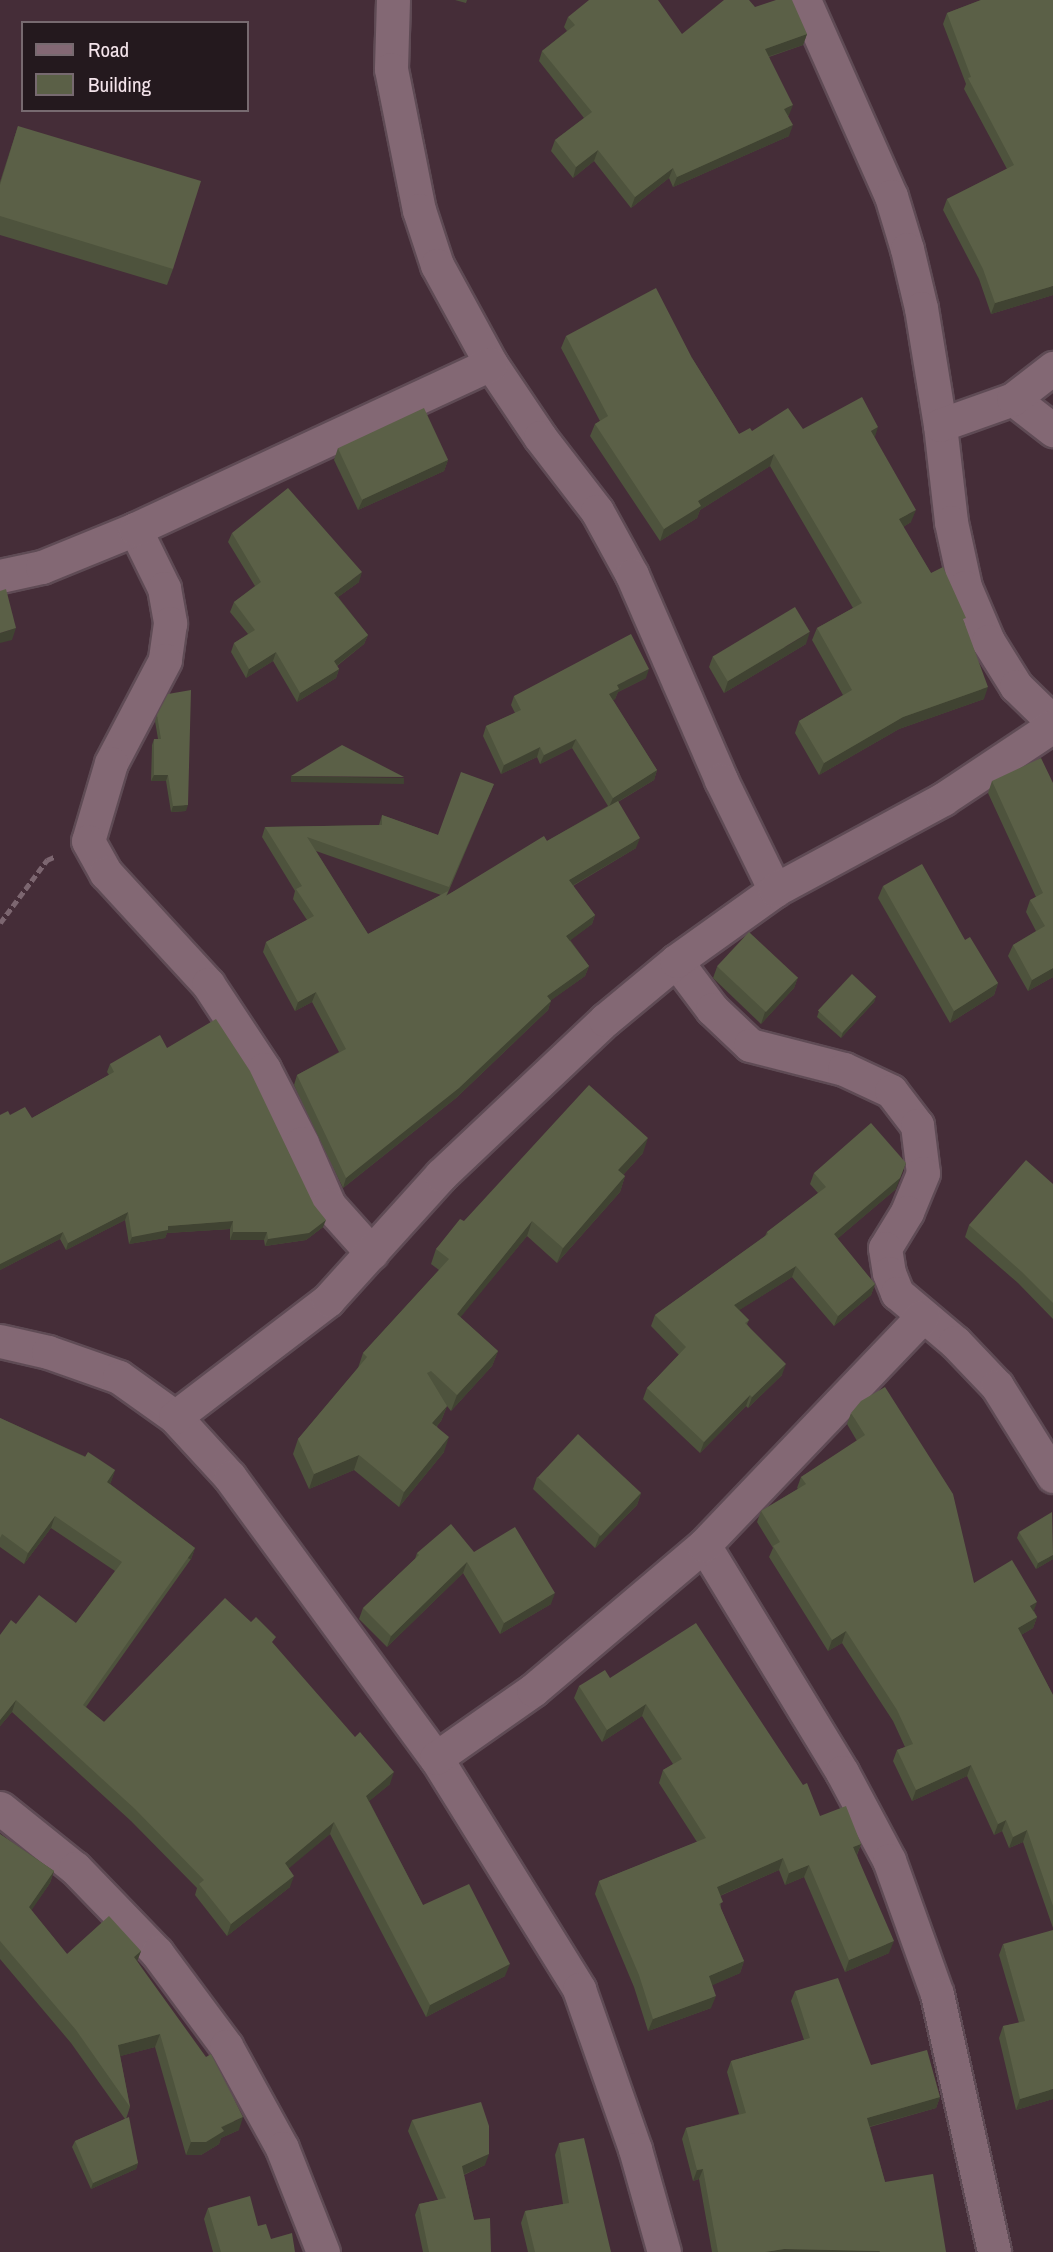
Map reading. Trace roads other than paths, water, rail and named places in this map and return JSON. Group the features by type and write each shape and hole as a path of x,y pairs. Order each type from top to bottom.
{"street":[{"path":"393,0 391,69 419,210 437,265 491,365 540,437 597,511 632,575 721,780 775,890"},
{"path":"175,1417 328,1300 440,1175 605,1020 676,961 775,890 943,799 1053,724 1016,686 988,642 965,587 951,522 940,425 921,308 891,196 804,0"},
{"path":"0,576 42,567 135,529 491,365"},
{"path":"940,425 1013,399 1053,368"},
{"path":"1013,399 1053,429"},
{"path":"135,529 164,588 170,623 165,660 111,763 88,841 106,873 208,984 264,1069 302,1143 329,1205 372,1253"},
{"path":"676,961 712,1009 750,1045 844,1069 891,1091 917,1125 923,1173 907,1212 885,1248 888,1273 897,1293 955,1342 997,1386 1053,1476"},
{"path":"436,1758 533,1690 704,1545 923,1316"},
{"path":"0,1341 48,1352 119,1377 175,1417 230,1477 436,1758 579,1989 635,2149 664,2252"},
{"path":"704,1545 842,1772 889,1860 937,1994 994,2252"},
{"path":"0,1808 75,1868 157,1953 226,2046 282,2148 323,2252"}]}
